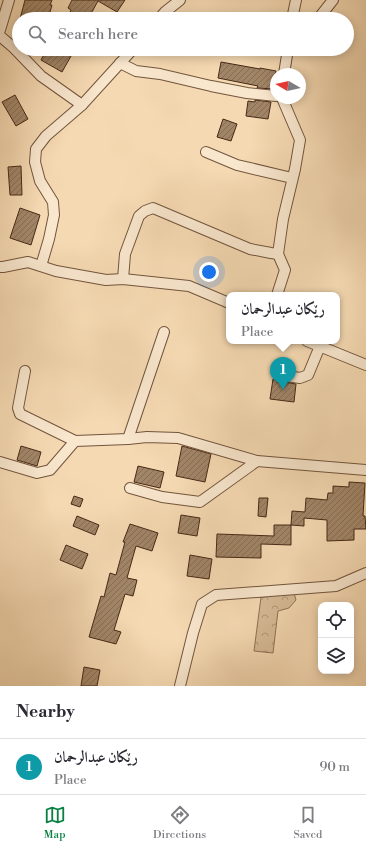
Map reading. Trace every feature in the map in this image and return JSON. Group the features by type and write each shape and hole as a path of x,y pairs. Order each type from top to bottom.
{"street":[{"path":"0,30 9,0"},
{"path":"166,12 180,0"},
{"path":"293,12 296,0"},
{"path":"324,12 333,0"},
{"path":"0,36 12,46"},
{"path":"22,56 41,76 82,105"},
{"path":"41,266 54,215 52,202 40,181 35,162 36,149 46,136 82,105 126,56"},
{"path":"285,68 287,56"},
{"path":"120,63 136,71 160,74 246,93 270,95"},
{"path":"278,292 285,270 278,254 283,218 300,140 285,104"},
{"path":"206,152 237,165 292,178"},
{"path":"123,279 125,254 139,216 145,211 153,208 250,249 278,254"},
{"path":"0,267 28,262 56,271 106,280 123,279 189,286 226,302"},
{"path":"128,439 164,332"},
{"path":"315,344 366,365"},
{"path":"280,375 300,378 308,374 320,346"},
{"path":"25,371 18,408 20,414 75,441 147,437 178,438 257,461 366,470"},
{"path":"0,462 37,473 50,470 75,441"},
{"path":"130,488 162,496 200,502 257,461"},
{"path":"180,686 202,604 216,595 336,586 366,572"}],"green space":[{"path":"294,593 296,600 289,608 278,611 273,653 254,651 261,597"}],"building":[{"path":"25,0 52,0 50,12 22,12"},
{"path":"72,0 125,0 117,12 98,1 92,12 70,12 71,10 68,8"},
{"path":"43,56 71,56 62,72 41,60"},
{"path":"221,62 270,70 270,89 257,88 258,86 218,78"},
{"path":"15,95 28,119 16,126 2,102"},
{"path":"255,100 270,102 268,119 246,116 248,101 255,102"},
{"path":"223,119 237,124 231,141 217,137"},
{"path":"21,166 22,195 10,195 8,167"},
{"path":"20,208 40,215 31,245 10,238"},
{"path":"273,379 296,384 294,402 270,399"},
{"path":"21,446 41,452 37,466 17,460"},
{"path":"182,446 211,454 205,482 176,476"},
{"path":"138,466 164,472 160,488 134,482"},
{"path":"349,482 365,483 363,516 365,516 366,529 354,529 354,540 327,541 327,520 304,518 304,526 291,525 292,511 305,512 306,498 327,500 328,493 333,493 333,486 349,487"},
{"path":"74,496 83,499 80,507 71,504"},
{"path":"259,498 268,498 266,517 258,516"},
{"path":"181,515 200,518 197,536 178,533"},
{"path":"77,516 99,525 95,535 73,526"},
{"path":"130,524 158,533 152,551 136,546 127,578 137,580 133,596 125,594 114,630 121,632 116,644 89,637 101,596 104,597 110,573 116,575 125,542 123,542"},
{"path":"274,525 291,525 291,545 261,544 261,558 216,557 217,534 274,536"},
{"path":"66,545 88,554 82,569 60,560"},
{"path":"190,555 212,559 209,579 187,576"},
{"path":"84,667 100,670 97,686 81,686"}],"place":[{"name":"رێكان عبدالرحمان","path":"283,390"}]}
